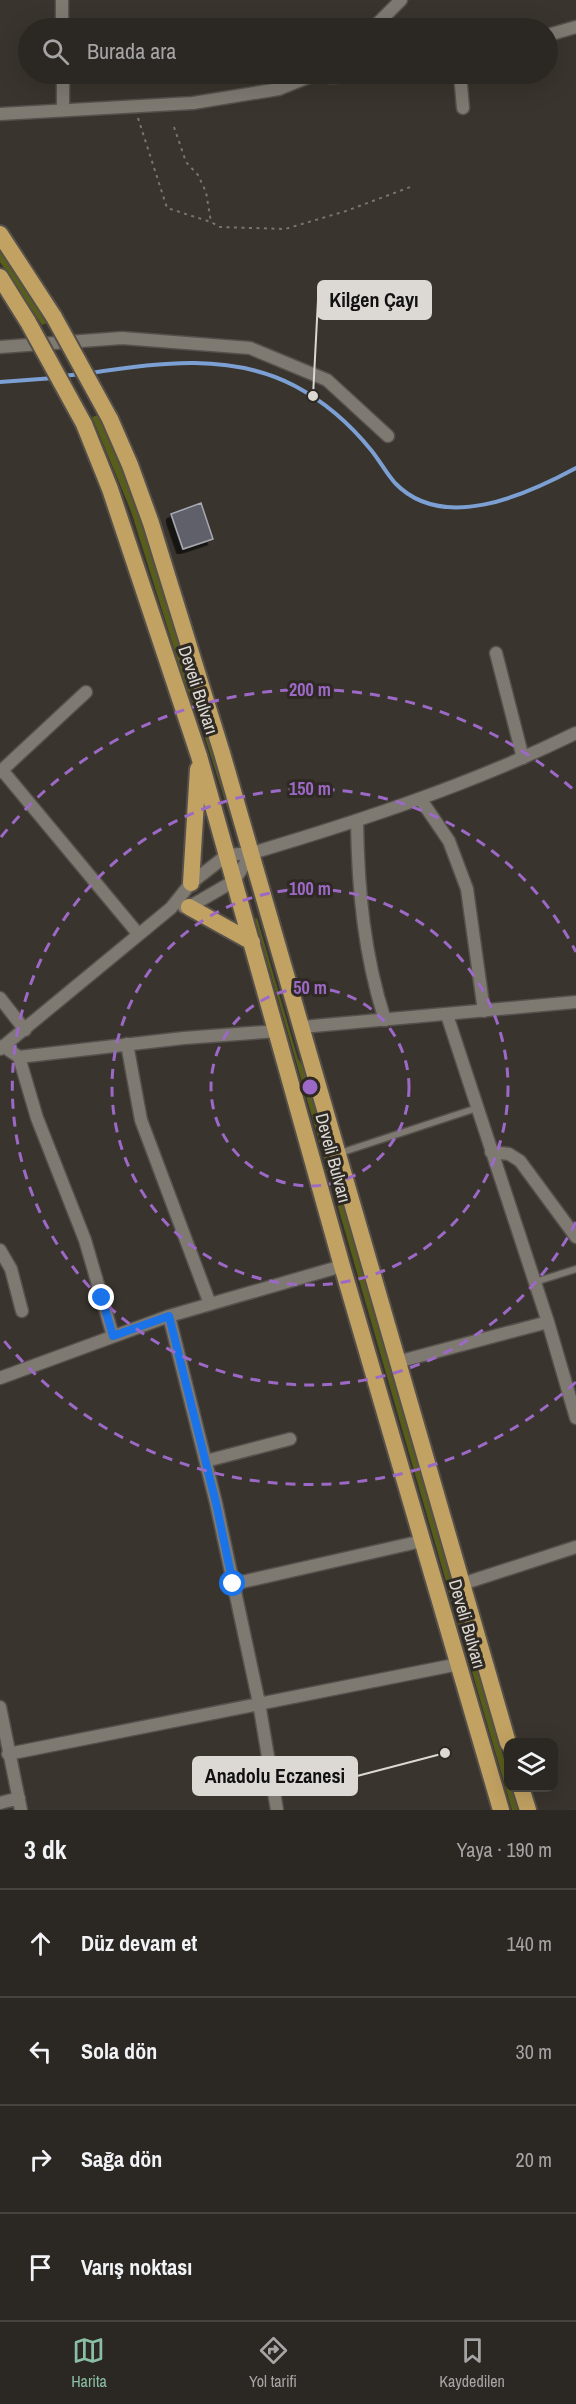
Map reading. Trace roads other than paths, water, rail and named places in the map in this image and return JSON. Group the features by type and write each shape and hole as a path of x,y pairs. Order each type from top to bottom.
{"highway":[{"name":"Develi Bulvarı","path":"0,234 54,317 110,419 151,523 252,853 507,1738"},
{"name":"Develi Bulvarı","path":"0,277 28,322 84,424 114,500 199,756 278,1031 342,1266 501,1810"},
{"path":"191,884 199,756"},
{"path":"189,907 252,942"},
{"path":"522,1792 528,1810"}],"street":[{"path":"62,0 62,18"},
{"path":"383,18 401,0"},
{"path":"558,32 576,27"},
{"path":"63,84 63,110"},
{"path":"0,114 193,103 279,89 292,84"},
{"path":"461,84 463,108"},
{"path":"0,347 122,338 250,348 327,380 388,436"},
{"path":"496,652 523,758"},
{"path":"86,692 1,771 135,930 136,935"},
{"path":"278,1031 127,1044 19,1057 2,1048 171,908 191,884 227,855 252,853 421,800 523,758 576,733"},
{"path":"421,800 449,841 467,889 484,1011"},
{"path":"357,821 361,914 374,987 385,1020"},
{"path":"171,908 189,907 234,881 252,853"},
{"path":"0,998 26,1030"},
{"path":"302,1028 576,1002"},
{"path":"447,1015 548,1322 576,1418"},
{"path":"127,1044 141,1120 210,1304"},
{"path":"19,1057 37,1118 85,1240 113,1336"},
{"path":"491,1152 509,1154 520,1161 576,1237"},
{"path":"0,1251 11,1269 21,1311"},
{"path":"0,1378 169,1316 342,1266"},
{"path":"169,1316 206,1461 233,1584 259,1703 277,1810"},
{"path":"397,1362 548,1322"},
{"path":"206,1461 290,1439"},
{"path":"233,1584 422,1541"},
{"path":"462,1584 576,1547"},
{"path":"8,1754 459,1664"},
{"path":"0,1707 20,1804 0,1803"}],"lane":[{"path":"338,1154 477,1108"},
{"path":"535,1282 576,1269"}],"waterway":[{"path":"91,373 142,366 195,363 246,368 271,376 295,386 327,406 363,440 395,483 415,498 436,506 460,507 509,498 576,468"},
{"path":"64,376 80,374"},
{"path":"0,382 54,378"}],"place":[{"name":"Kilgen Çayı","path":"313,396"},
{"name":"Anadolu Eczanesi","path":"445,1753"}]}
